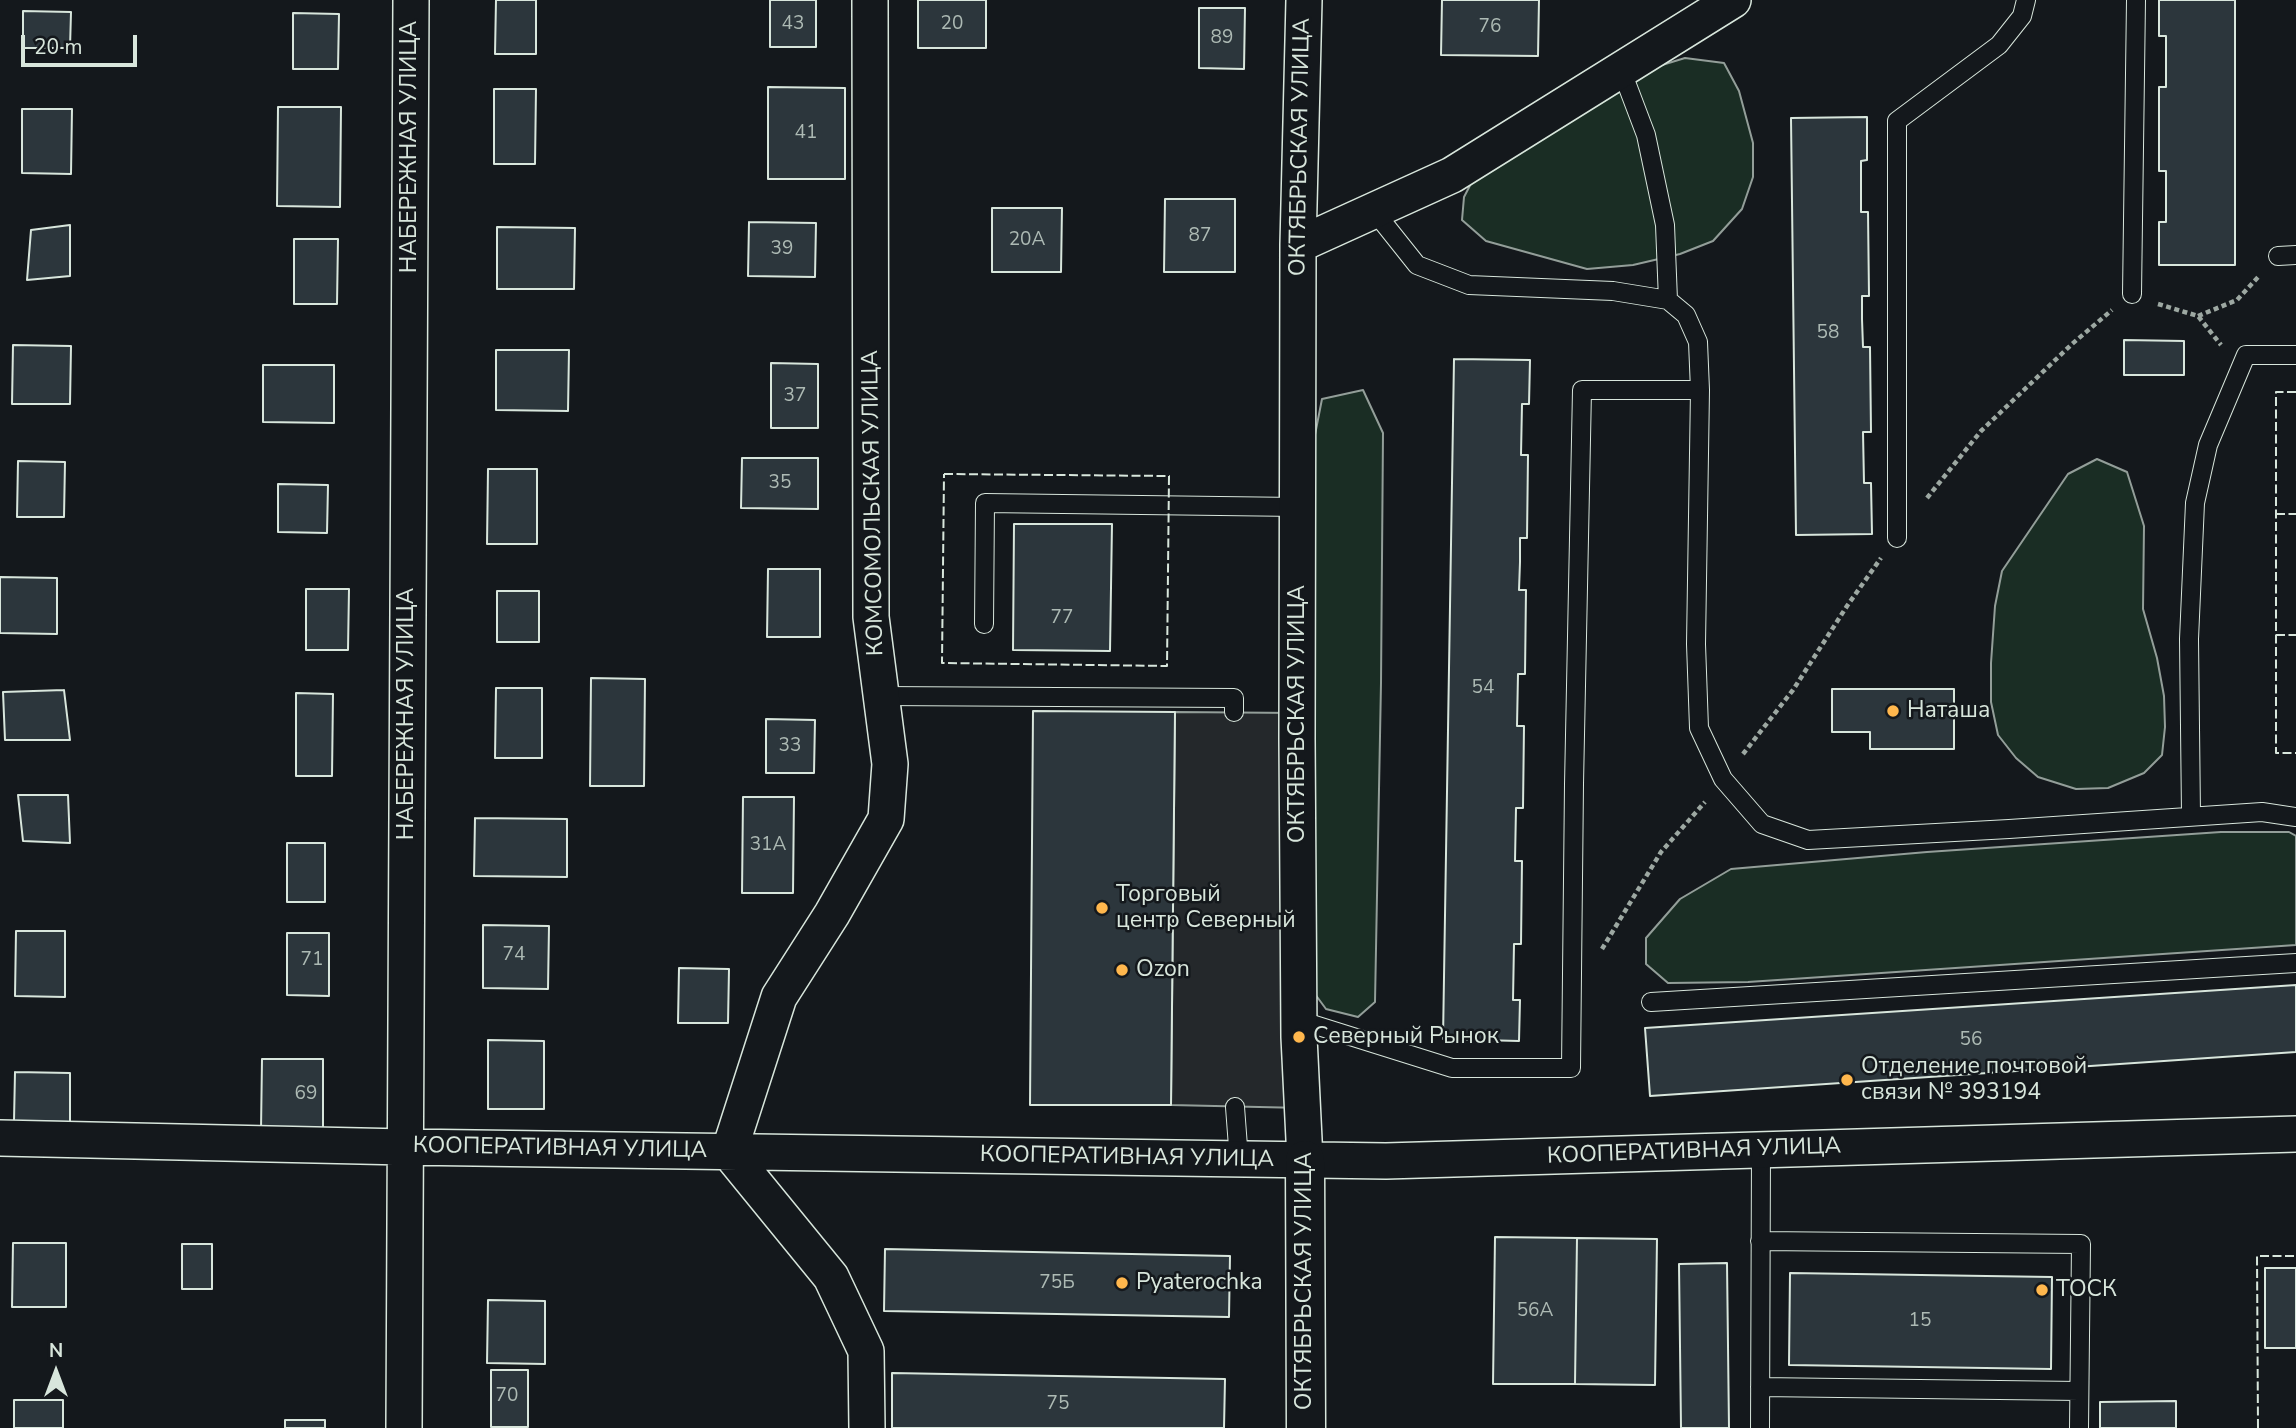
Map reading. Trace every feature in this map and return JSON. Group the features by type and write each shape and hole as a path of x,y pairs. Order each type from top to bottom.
{"street":[{"name":"НАБЕРЕЖНАЯ УЛИЦА","path":"404,1428 411,0"},
{"name":"КОМСОМОЛЬСКАЯ УЛИЦА","path":"729,1152 779,997 832,914 886,819 890,764 871,617 870,0"},
{"name":"ОКТЯБРЬСКАЯ УЛИЦА","path":"1304,0 1298,245 1298,507 1299,1020 1306,1160 1306,1428"},
{"path":"1298,245 1452,175 1733,0"},
{"name":"КООПЕРАТИВНАЯ УЛИЦА","path":"0,1138 405,1147 1386,1161 2296,1134"},
{"path":"729,1152 831,1277 866,1351 867,1428"}],"lane":[{"path":"1896,538 1897,121 1999,45 2022,16 2026,0"},
{"path":"2132,294 2136,0"},
{"path":"1621,69 1646,135 1665,225 1668,300"},
{"path":"1374,211 1417,265 1469,285 1613,290 1668,300 1686,315 1698,342 1700,390 1696,644 1699,728 1723,779 1762,824 1808,840 2262,811 2296,817"},
{"path":"2191,816 2189,639 2195,503 2208,444 2246,355 2296,355"},
{"path":"1299,1020 1452,1068 1571,1068 1582,390 1700,390"},
{"path":"984,625 985,503 1298,507"},
{"path":"880,696 1234,698 1234,712"},
{"path":"1651,1002 2296,963"},
{"path":"1234,1107 1239,1160"},
{"path":"1760,1428 1761,1151"},
{"path":"1760,1241 2081,1244 2078,1428"},
{"path":"1760,1387 2079,1391"}],"path":[{"path":"2198,316 2237,300 2287,255"},
{"path":"1572,1005 1661,852 1793,690 1847,606 1896,538 1981,431 2071,344 2132,294 2198,316 2220,345 2246,355"}],"green space":[{"path":"1685,58 1724,63 1739,91 1753,143 1753,177 1742,209 1713,241 1680,254 1633,265 1587,269 1486,241 1462,220 1464,197 1477,172 1649,69"},
{"path":"1363,390 1383,433 1375,1002 1358,1017 1326,1009 1312,990 1312,450 1322,399"},
{"path":"2097,459 2127,472 2144,526 2143,609 2157,658 2164,696 2165,727 2162,755 2144,773 2108,788 2076,789 2038,777 2016,758 1998,735 1991,702 1991,663 1995,606 2002,571 2068,474"},
{"path":"2221,832 2289,832 2296,836 2296,945 1748,982 1668,983 1646,964 1646,938 1680,899 1731,869 1927,852"}],"shaded area":[{"path":"1175,712 1298,713 1303,1108 1171,1105"}],"building":[{"path":"496,0 536,0 536,54 495,54"},
{"path":"770,0 816,0 816,47 770,47"},
{"path":"918,0 986,0 986,48 918,48"},
{"path":"1442,0 1539,0 1538,56 1441,55"},
{"path":"2159,0 2235,0 2235,265 2159,265 2159,222 2166,222 2166,171 2159,171 2159,87 2166,87 2166,36 2159,36"},
{"path":"1199,8 1245,8 1244,69 1199,68"},
{"path":"23,11 71,12 70,48 23,48"},
{"path":"293,13 339,14 338,69 293,69"},
{"path":"768,87 845,88 845,179 768,179"},
{"path":"494,89 536,89 535,164 494,164"},
{"path":"278,107 341,107 340,207 277,206"},
{"path":"22,109 72,109 71,174 22,173"},
{"path":"1867,117 1867,160 1861,161 1861,212 1868,212 1869,296 1862,296 1862,319 1863,347 1870,347 1871,432 1863,432 1864,483 1871,483 1872,534 1796,535 1791,118"},
{"path":"1165,199 1235,199 1235,272 1164,272"},
{"path":"992,208 1062,208 1061,272 992,272"},
{"path":"749,222 816,223 815,277 748,276"},
{"path":"70,225 70,276 27,280 31,230"},
{"path":"497,227 575,228 574,289 497,289"},
{"path":"294,239 338,239 337,304 294,304"},
{"path":"2124,340 2184,341 2184,375 2124,375"},
{"path":"13,345 71,346 70,404 12,404"},
{"path":"496,350 569,350 568,411 496,410"},
{"path":"1454,359 1530,360 1529,404 1522,404 1521,455 1528,455 1527,538 1520,538 1519,590 1526,590 1525,674 1518,674 1517,726 1524,726 1523,808 1516,808 1515,861 1522,861 1521,944 1514,944 1513,1000 1520,1000 1519,1041 1443,1039"},
{"path":"771,363 818,364 818,428 771,428"},
{"path":"263,365 334,365 334,423 263,422"},
{"path":"742,458 818,458 818,509 741,508"},
{"path":"18,461 65,462 64,517 17,517"},
{"path":"488,469 537,469 537,544 487,544"},
{"path":"278,484 328,485 327,533 278,532"},
{"path":"1014,524 1112,524 1110,651 1013,650"},
{"path":"768,569 820,569 820,637 767,637"},
{"path":"0,577 57,578 57,634 0,633"},
{"path":"306,589 349,589 348,650 306,650"},
{"path":"497,591 539,591 539,642 497,642"},
{"path":"591,678 645,679 644,786 590,786"},
{"path":"496,688 542,688 542,758 495,758"},
{"name":"Наташа","path":"1832,689 1954,689 1954,749 1870,749 1870,732 1832,732"},
{"path":"64,690 70,740 5,740 3,692"},
{"path":"296,693 333,694 332,776 296,776"},
{"name":"Торговый центр Северный","path":"1033,711 1175,712 1171,1105 1030,1105"},
{"path":"766,719 815,720 814,773 766,773"},
{"path":"18,795 68,795 70,843 23,841"},
{"path":"743,797 794,797 793,893 742,893"},
{"path":"475,818 567,819 567,877 474,876"},
{"path":"287,843 325,843 325,902 287,902"},
{"path":"483,925 549,926 548,989 483,988"},
{"path":"16,931 65,931 65,997 15,996"},
{"path":"287,933 329,933 329,996 287,995"},
{"path":"679,968 729,969 728,1023 678,1023"},
{"path":"2296,985 2296,1052 1650,1096 1645,1028"},
{"path":"488,1040 544,1041 544,1109 488,1109"},
{"path":"262,1059 323,1059 323,1131 261,1130"},
{"path":"15,1072 70,1073 70,1122 14,1121"},
{"path":"1495,1237 1577,1238 1575,1384 1493,1384"},
{"path":"1577,1238 1657,1239 1655,1385 1575,1384"},
{"path":"13,1243 66,1243 66,1307 12,1307"},
{"path":"182,1244 212,1244 212,1289 182,1289"},
{"path":"885,1249 1230,1256 1229,1317 884,1311"},
{"path":"1727,1263 1729,1428 1681,1428 1679,1264"},
{"path":"2265,1268 2296,1268 2296,1348 2265,1348"},
{"path":"1790,1273 2052,1277 2051,1369 1789,1365"},
{"path":"488,1300 545,1301 545,1364 487,1363"},
{"path":"491,1370 528,1370 528,1427 491,1427"},
{"path":"892,1373 1225,1379 1224,1428 892,1428"},
{"path":"14,1400 63,1400 63,1428 14,1428"},
{"path":"2176,1401 2176,1428 2100,1428 2100,1402"},
{"path":"285,1420 325,1420 325,1428 285,1428"}],"fence":[{"path":"2296,392 2276,392 2276,753 2296,753"},
{"path":"944,474 1169,476 1167,666 942,663 944,474"},
{"path":"2276,514 2296,514"},
{"path":"2276,635 2296,635"},
{"path":"2258,1428 2257,1256 2296,1256"}],"place":[{"name":"Наташа","path":"1893,711"},
{"name":"Торговый центр Северный","path":"1102,908"},
{"name":"Ozon","path":"1122,970"},
{"name":"Северный Рынок","path":"1299,1037"},
{"name":"Отделение почтовой связи № 393194","path":"1847,1080"},
{"name":"Pyaterochka","path":"1122,1283"},
{"name":"ТОСК","path":"2042,1290"}]}
